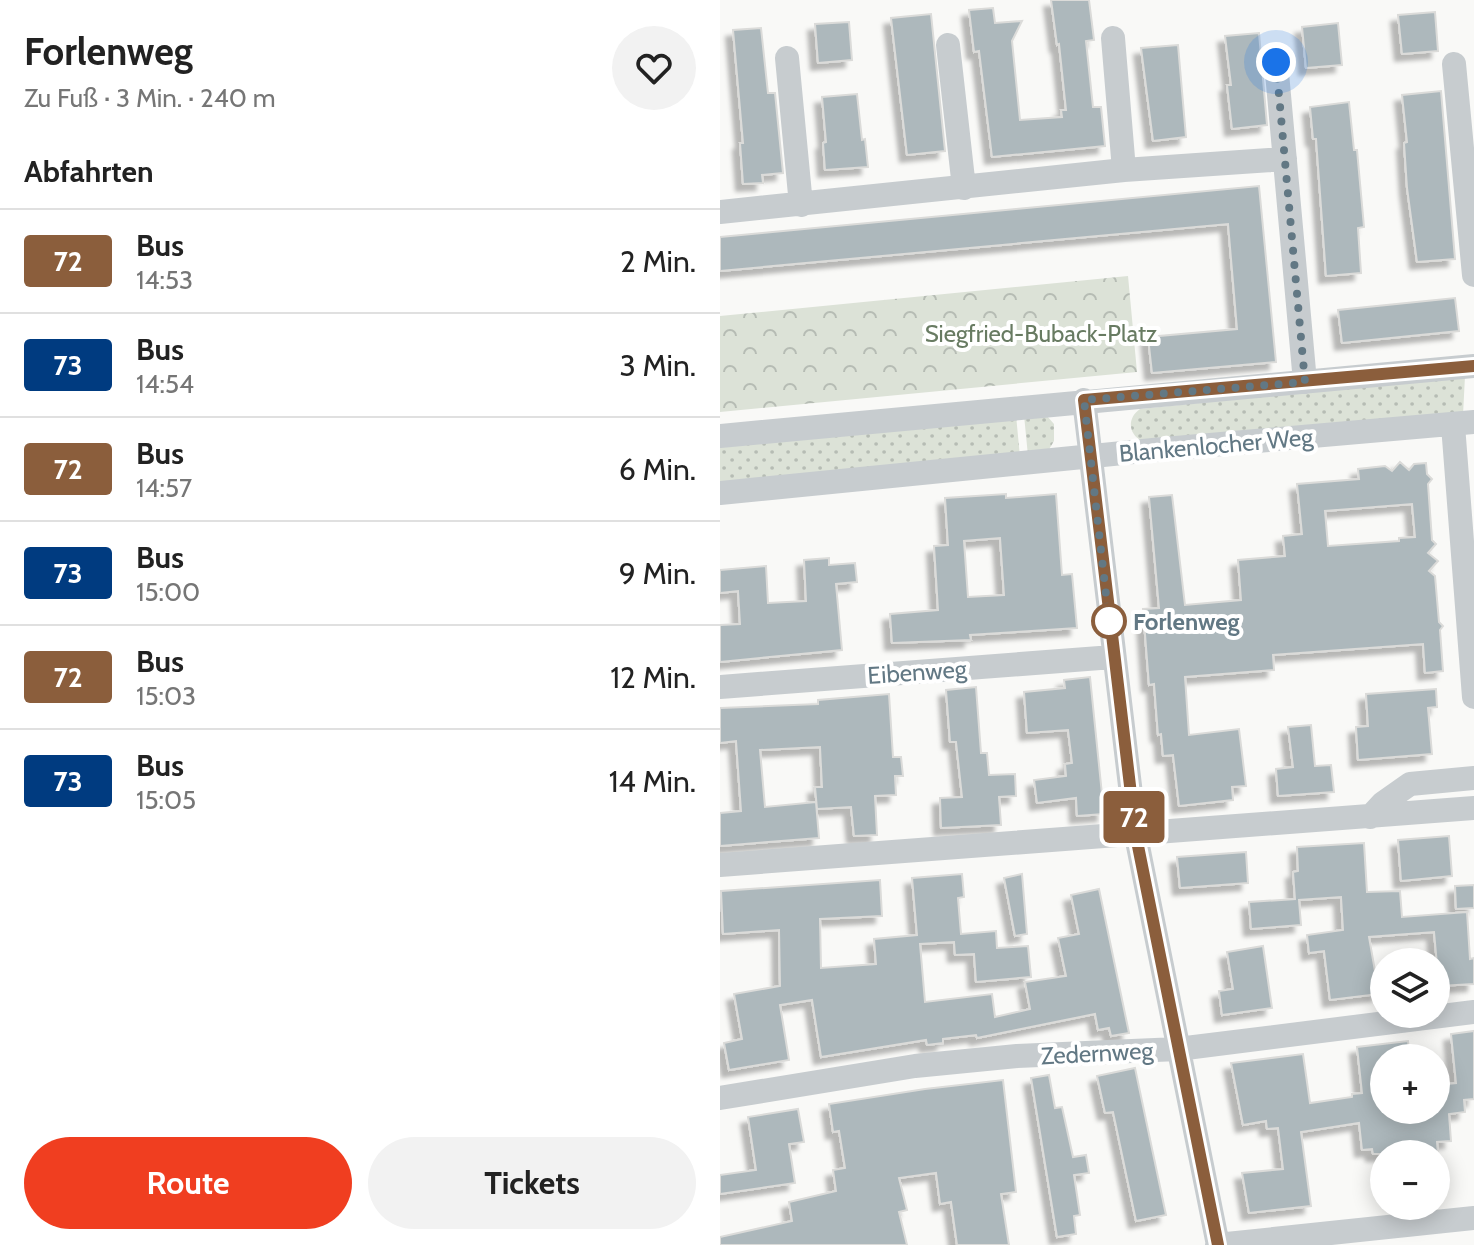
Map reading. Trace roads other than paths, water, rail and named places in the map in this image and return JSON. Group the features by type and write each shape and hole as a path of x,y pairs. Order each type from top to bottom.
{"street":[{"path":"1113,38 1124,170"},
{"path":"948,45 964,188"},
{"path":"787,58 801,205"},
{"path":"1276,62 1305,382"},
{"path":"1454,64 1474,275"},
{"path":"720,212 1124,170 1285,159"},
{"path":"720,436 1474,366"},
{"path":"1084,400 1136,836 1217,1245 1474,1218"},
{"path":"1464,424 1474,697"},
{"name":"Blankenlocher Weg","path":"720,493 1464,424"},
{"name":"Eibenweg","path":"720,687 1113,657"},
{"path":"1370,817 1383,803 1410,784 1474,778"},
{"path":"720,865 994,843 1136,836 1474,808"},
{"name":"Zedernweg","path":"720,1098 915,1066 1017,1056 1178,1049 1474,1012"}],"place":[{"name":"Forlenweg","path":"1109,621"}],"park label":[{"name":"Siegfried-Buback-Platz","path":"1041,333"}]}
